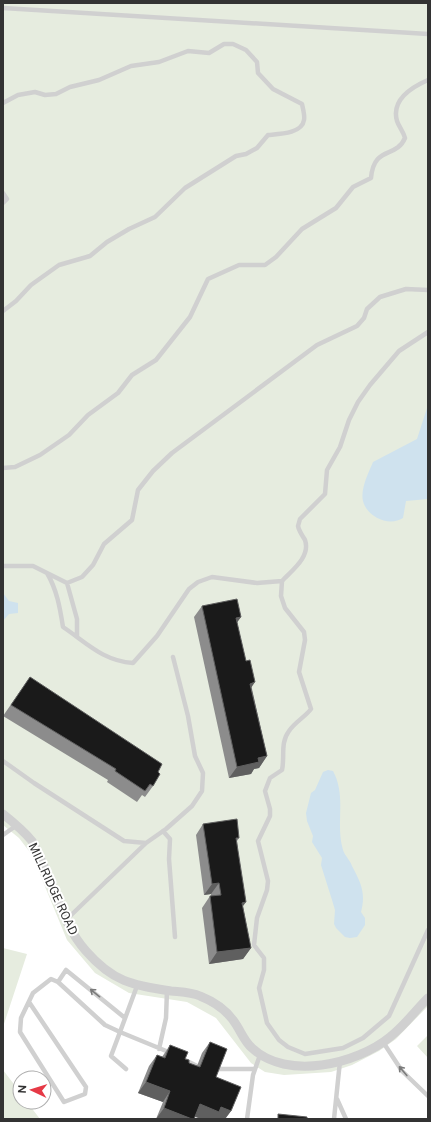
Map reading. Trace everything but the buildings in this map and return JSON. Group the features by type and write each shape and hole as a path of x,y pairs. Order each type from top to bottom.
{"street":[{"name":"MILLRIDGE ROAD","path":"3,814 17,825 32,841 46,871 65,921 78,942 95,960 118,978 137,986 195,994 213,1002 233,1020 245,1040 260,1055 275,1062 294,1065 317,1065 340,1061 363,1053 383,1042 428,998"}],"lane":[{"path":"3,8 428,34"},
{"path":"3,103 18,95 35,92 45,95 56,94 70,87 99,80 130,66 160,62 188,51 209,53 224,44 233,44 246,50 257,62 258,73 273,89 302,104 304,121 301,127 292,132 268,135 257,148 246,154 236,156 185,188 155,217 129,229 107,242 90,256 59,265 31,285 16,301 3,311"},
{"path":"3,468 14,467 40,455 69,435 88,414 118,393 132,375 156,360 190,317 208,279 239,265 265,265 276,257 302,229 336,208 353,187 370,178 371,170 382,154 395,149 402,144 405,138 396,120 397,106 404,94 428,80"},
{"path":"3,193 7,199 3,203"},
{"path":"67,583 82,577 93,565 104,544 132,520 138,490 172,454 317,345 357,326 364,318 367,309 380,297 406,289 428,290"},
{"path":"47,573 54,584 63,628 98,652 118,662 133,663 157,636 189,589 198,582 212,577 257,583 282,581 296,567 302,558 305,541 298,526 300,519 325,494 327,470 340,447 349,420 358,402 370,385 399,351 428,332"},
{"path":"3,566 33,566 67,583 77,619 77,637"},
{"path":"282,581 281,596 285,608 304,632 305,640 298,672 311,709 289,730 283,750 284,761 282,770 270,778 265,791 270,809 270,816 258,841 268,881 267,890 256,918 254,945 264,958 264,970 259,988 267,1023 279,1040 288,1047 305,1054 343,1048 363,1038 388,1016 428,930"},
{"path":"65,921 146,843 163,831 192,806 202,791 203,773 195,756 188,716 174,657"},
{"path":"3,761 34,783 124,841 146,843"},
{"path":"3,835 17,825"},
{"path":"163,831 170,839 169,859 175,937"},
{"path":"58,982 66,970 125,1018"},
{"path":"29,1002 86,1087 85,1094 64,1102 20,1032 21,1018 33,993 51,979 58,982 105,1025 197,1066"},
{"path":"126,1069 111,1056 137,986"},
{"path":"159,1048 166,1018 166,990"},
{"path":"383,1042 402,1071 428,1096"},
{"path":"247,1119 255,1069 260,1055"},
{"path":"334,1119 340,1061"},
{"path":"216,1069 255,1069"},
{"path":"337,1099 346,1119"}],"shaded area":[{"path":"3,3 428,3 428,1006 396,1039 379,1051 352,1065 331,1072 284,1075 265,1072 251,1063 216,1018 187,1002 129,993 95,973 67,940 32,855 19,838 3,825"},
{"path":"3,948 27,954 3,1027"},
{"path":"428,1035 428,1058 417,1046"},
{"path":"3,1070 12,1082 12,1110 33,1110 40,1119 3,1119"}],"water":[{"path":"428,405 428,499 406,501 403,518 397,521 385,521 379,519 365,507 362,496 365,481 373,462 417,439"},
{"path":"3,593 9,601 18,603 18,613 9,614 3,621"},
{"path":"328,770 333,771 339,791 340,830 343,850 362,888 363,899 361,912 365,918 365,925 357,937 345,937 334,924 335,910 321,865 322,858 312,842 313,836 307,821 306,813 311,793 315,790 323,772"}]}
